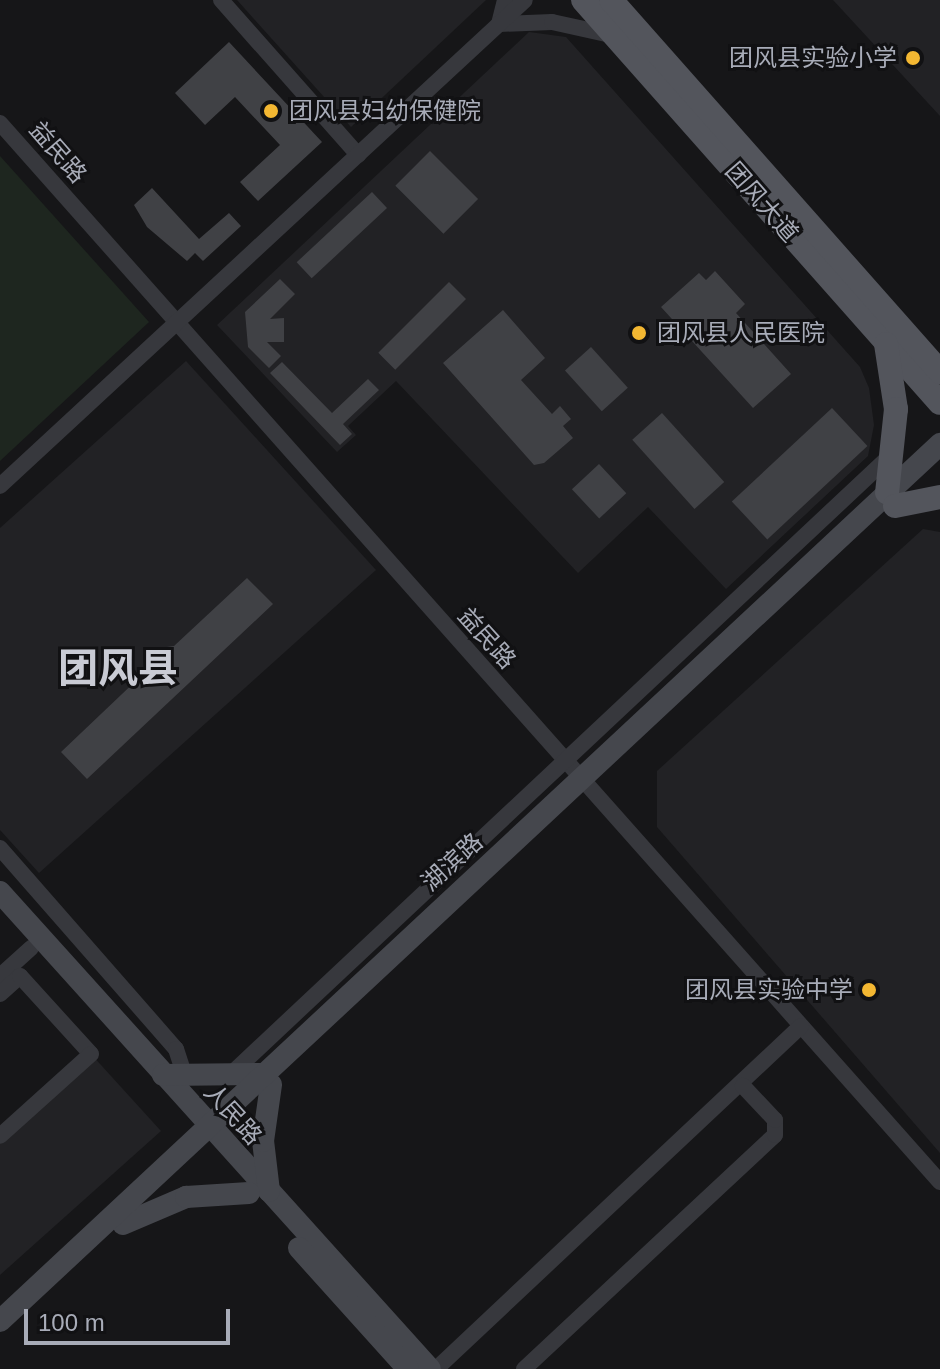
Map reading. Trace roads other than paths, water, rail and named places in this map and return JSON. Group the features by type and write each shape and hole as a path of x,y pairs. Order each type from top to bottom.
{"main road":[{"name":"团风大道","path":"583,0 624,20"},
{"name":"团风大道","path":"611,0 624,20 897,339 940,403"},
{"name":"团风大道","path":"897,339 940,372"},
{"path":"940,346 897,339 891,500 940,497"},
{"name":"湖滨路","path":"891,500 940,444"},
{"name":"湖滨路","path":"0,1321 266,1080 578,777 891,500 940,464"},
{"name":"人民路","path":"0,892 174,1076 207,1135"},
{"name":"人民路","path":"0,914 207,1135 408,1369"},
{"path":"123,1224 186,1197 259,1193 266,1080 174,1076"},
{"name":"湖滨路","path":"0,1340 123,1224 207,1135"},
{"name":"人民路","path":"259,1193 430,1369"}],"street":[{"path":"221,0 358,155"},
{"path":"499,24 505,0"},
{"path":"0,486 525,0"},
{"path":"499,24 624,20"},
{"name":"益民路","path":"0,123 940,1182"},
{"path":"222,1078 249,1063 578,777 895,452"},
{"path":"0,848 176,1049 174,1076"},
{"path":"0,976 31,948"},
{"path":"0,994 20,976 91,1054 0,1136"},
{"path":"436,1369 743,1086 801,1026"},
{"path":"524,1369 775,1135 775,1120 743,1086"}],"place":[{"name":"团风县实验小学","path":"913,58"},
{"name":"团风县妇幼保健院","path":"271,111"},
{"name":"团风县人民医院","path":"639,333"},
{"name":"团风县实验中学","path":"869,990"}],"district":[{"name":"团风县","path":"118,668"}]}
